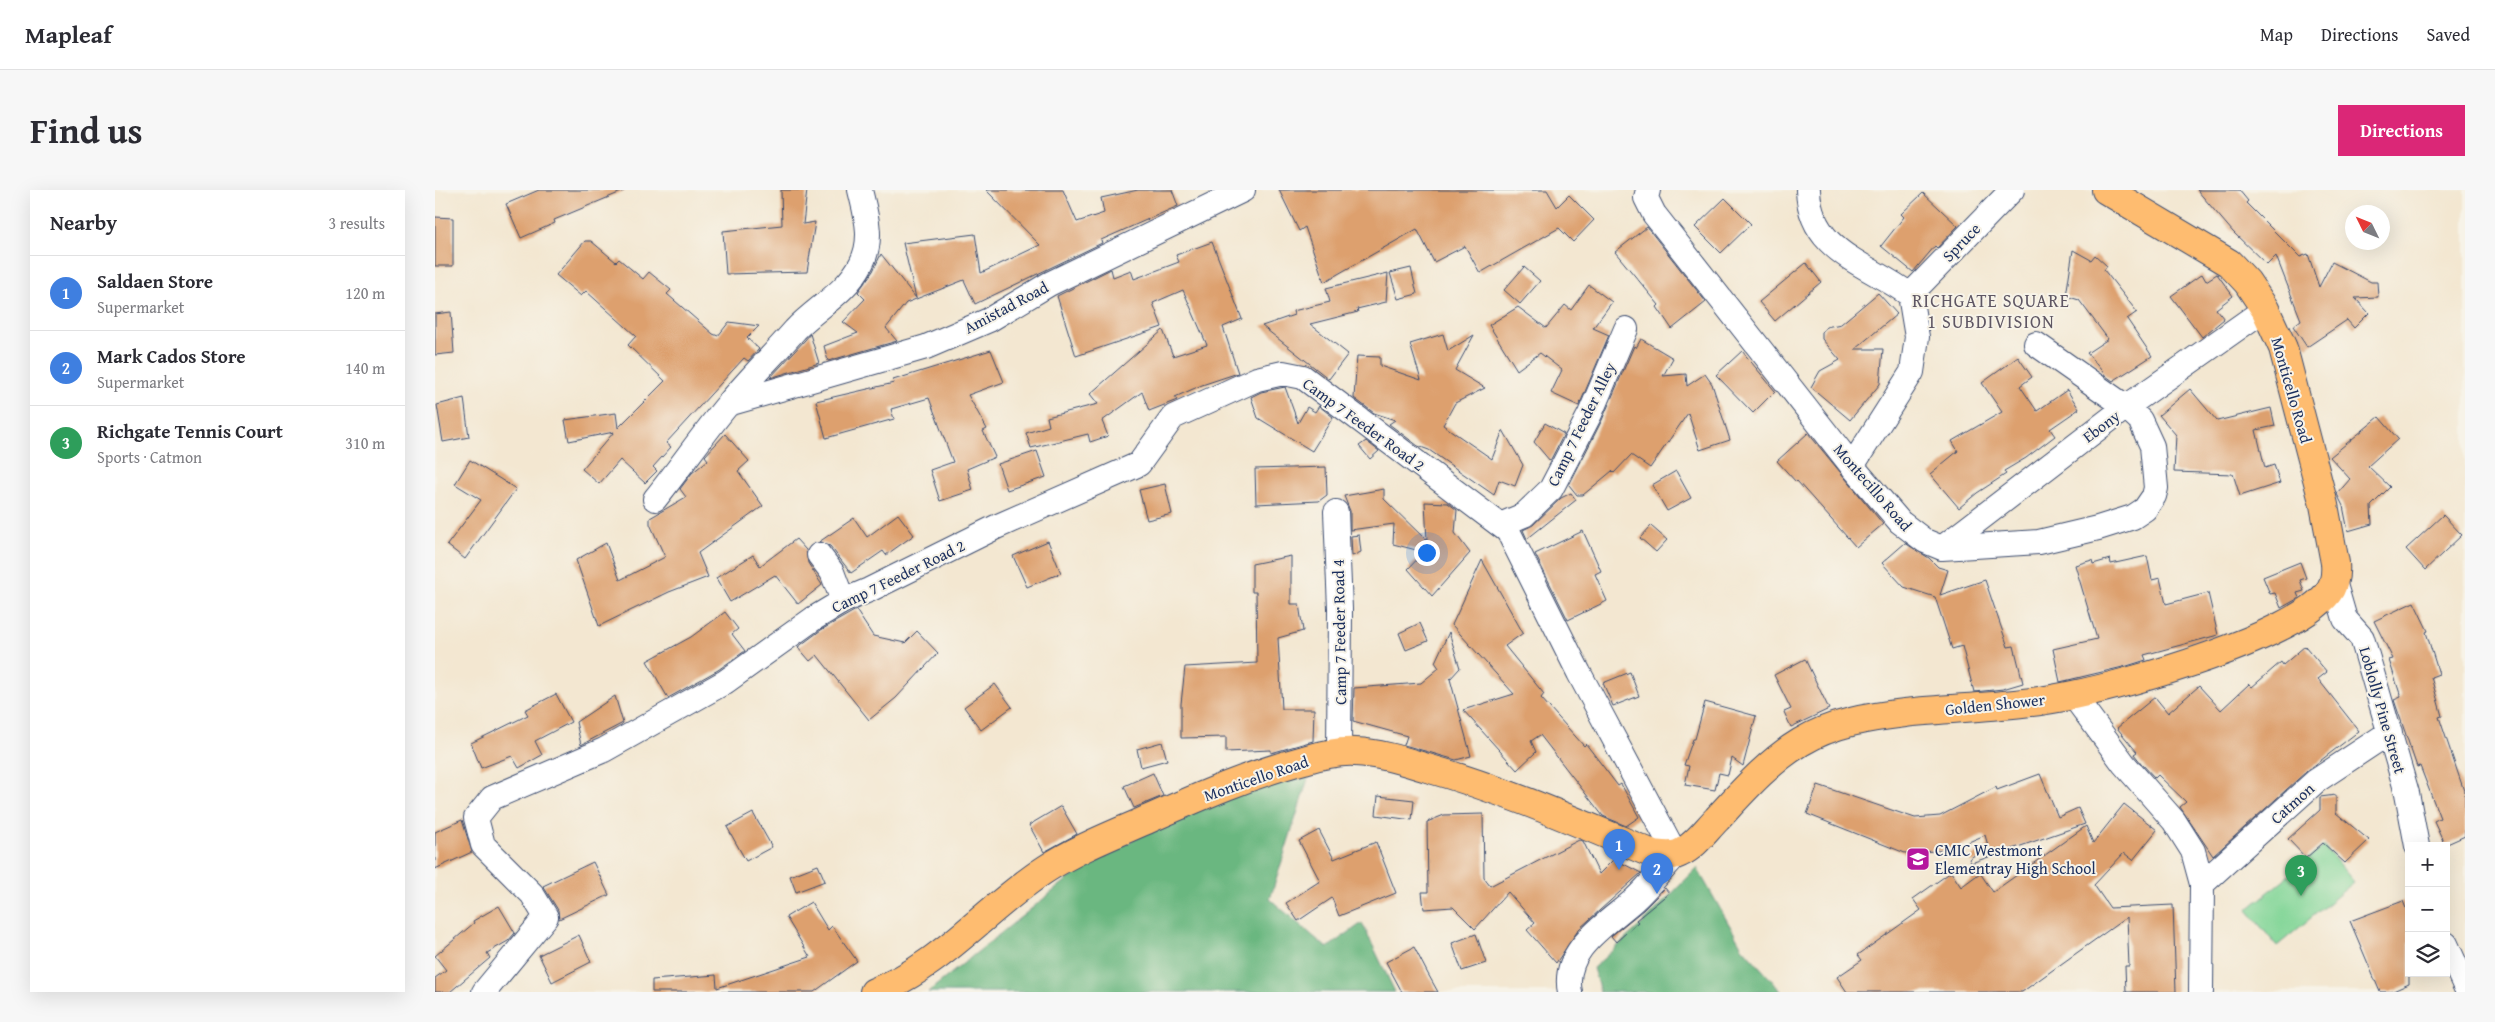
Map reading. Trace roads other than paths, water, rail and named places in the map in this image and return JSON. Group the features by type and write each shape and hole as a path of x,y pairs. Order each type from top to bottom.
{"main road":[{"name":"Monticello Road","path":"2106,190 2229,263 2247,282 2265,310 2283,348 2325,505 2335,563 2335,581"},
{"name":"Golden Shower","path":"1676,855 1693,845 1737,798 1789,750 1822,731 1860,719 1907,713 1972,709 2073,695 2167,669 2257,637 2313,607 2327,594 2335,581"},
{"name":"Monticello Road","path":"874,992 935,958 1024,883 1082,849 1256,774 1339,752 1372,754 1458,777 1523,800 1653,854 1676,855"}],"street":[{"path":"655,500 728,404 800,325 838,295 862,263 868,245 868,225 860,190"},
{"name":"Amistad Road","path":"728,404 926,347 989,320 1049,284 1099,262 1192,213 1243,190"},
{"name":"Montecillo Road","path":"1648,190 1646,198 1654,214 1852,466 1900,522 1925,541 1942,548 2039,542 2121,522 2141,513 2151,502 2156,488 2152,446 2140,420 2126,407 2036,344"},
{"path":"1808,190 1811,215 1818,230 1827,240 1847,256 1887,278 1910,295 1917,337 1912,372 1852,466"},
{"name":"Spruce","path":"1910,295 2011,190"},
{"name":"Ebony","path":"1942,548 2126,407 2265,310"},
{"name":"Camp 7 Feeder Alley","path":"1500,525 1524,515 1538,504 1551,489 1590,414 1625,329"},
{"name":"Camp 7 Feeder Road 2","path":"484,992 546,917 532,894 483,845 476,818 492,798 604,750 725,682 813,619 843,601 996,528 1139,464 1173,417 1257,379 1283,373 1303,377 1500,525 1511,536 1579,673 1676,855"},
{"name":"Camp 7 Feeder Road 4","path":"1336,512 1340,609 1339,752"},
{"path":"819,556 832,572 843,601"},
{"name":"Loblolly Pine Street","path":"2335,581 2345,620 2362,638 2407,793 2416,842"},
{"path":"2073,695 2124,764 2184,835 2193,851 2202,884 2201,992"},
{"name":"Catmon","path":"2202,884 2316,781 2390,732"},
{"path":"1570,992 1569,969 1583,946 1635,899 1676,855"},
{"path":"2450,953 2465,986"}],"place":[{"name":"CMIC Westmont Elementray High School","path":"1918,859"},
{"name":"Saldaen Store","path":"1619,870"},
{"name":"Mark Cados Store","path":"1657,894"},
{"name":"Richgate Tennis Court","path":"2301,896"}],"district":[{"name":"RICHGATE SQUARE 1 SUBDIVISION","path":"1991,310"}]}
